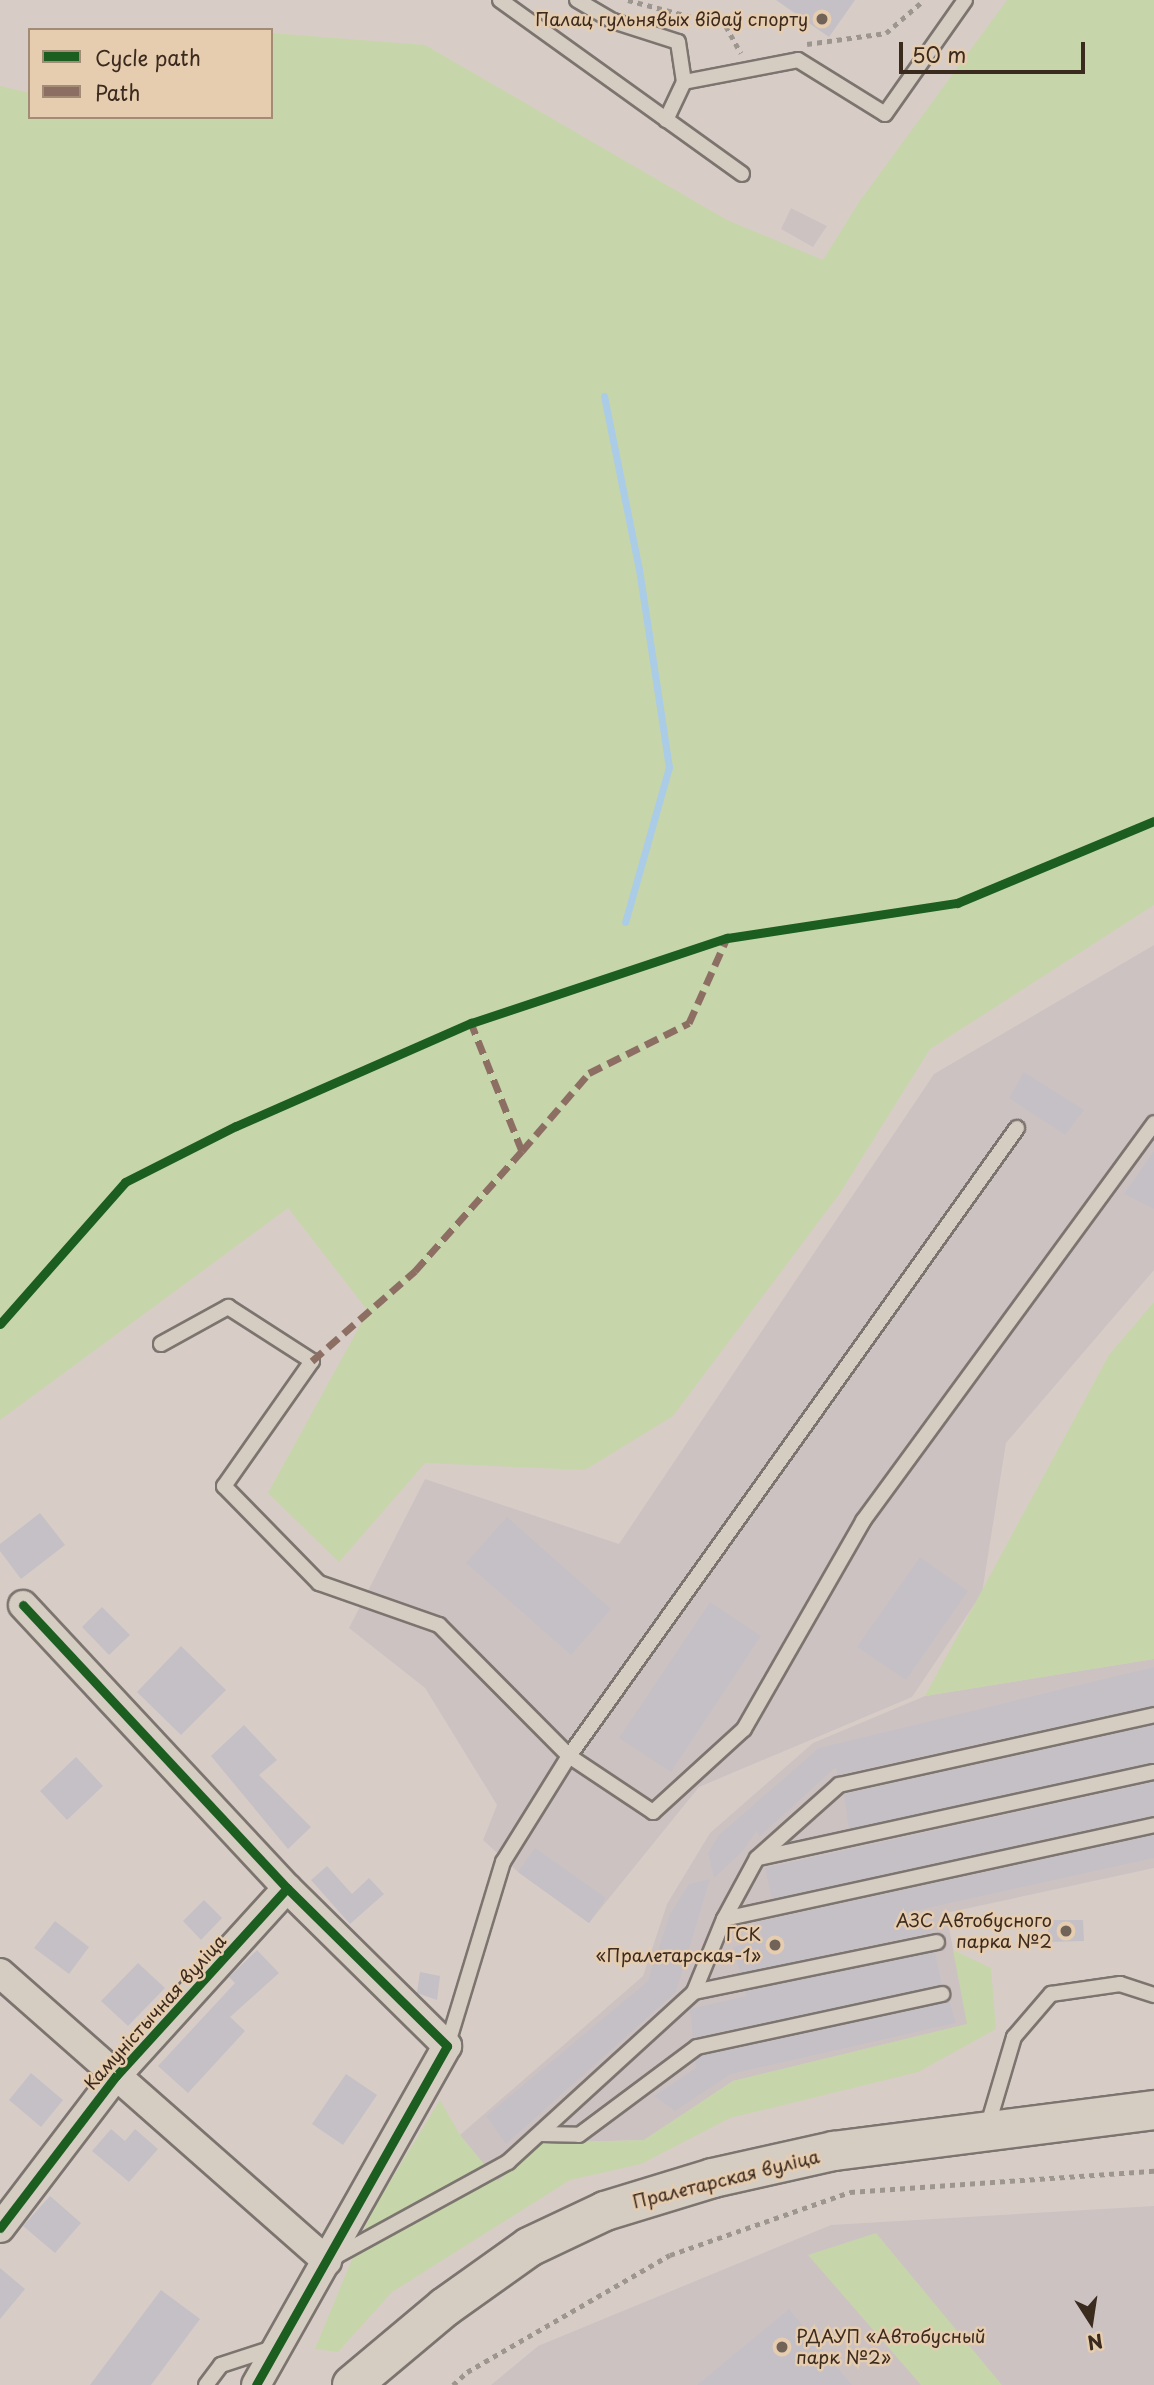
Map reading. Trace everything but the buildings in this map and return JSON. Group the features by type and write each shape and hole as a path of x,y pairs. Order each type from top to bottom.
{"main road":[{"name":"Пралетарская вуліца","path":"352,2385 445,2307 519,2255 605,2211 713,2178 834,2151 987,2128 1154,2110"}],"street":[{"path":"23,1605 287,1888 447,2046 281,2345 256,2385"},
{"name":"Камуністычная вуліца","path":"0,2228 116,2076 287,1888"},
{"path":"0,1973 327,2261"}],"lane":[{"path":"500,0 742,174"},
{"path":"577,0 613,21 678,42 684,82 666,120"},
{"path":"684,82 798,60 885,114 965,0"},
{"path":"161,1344 228,1307 312,1361 224,1486 319,1583 439,1625 569,1756 653,1812 744,1729 863,1521 1154,1123"},
{"path":"447,2046 503,1862 569,1756 1017,1128"},
{"path":"327,2261 508,2162 694,1992 724,1919 757,1858 839,1785 1154,1714"},
{"path":"757,1858 1154,1772"},
{"path":"724,1919 1154,1825"},
{"path":"694,1992 937,1942"},
{"path":"987,2128 1014,2037 1051,1994 1120,1984 1154,1995"},
{"path":"540,2134 579,2135 697,2047 942,1994"},
{"path":"206,2385 222,2365 281,2345"}],"path":[{"path":"628,0 726,26 742,55 754,53"},
{"path":"803,45 886,33 924,0"},
{"path":"453,2385 467,2372 670,2255 850,2192 1154,2171"}],"shaded area":[{"path":"791,208 827,226 813,247 781,229"},
{"path":"1154,945 1154,1270 1006,1443 982,1593 912,1697 699,1787 589,1923 518,1872 483,1840 497,1805 425,1688 349,1628 425,1479 619,1544 934,1074"},
{"path":"1154,1659 1154,1868 946,1913 968,2024 733,2081 644,2140 540,2143 498,2182 460,2135 643,1976 667,1904 710,1833 813,1743 925,1696"},
{"path":"1154,2206 1154,2385 491,2385 538,2346 831,2225"}],"green space":[{"path":"1007,0 1154,0 1154,905 930,1049 840,1193 673,1416 585,1470 425,1463 339,1562 268,1493 368,1311 288,1208 0,1420 0,86 28,93 28,119 273,119 273,33 425,45 727,220 823,260 859,202"},
{"path":"1154,1302 1154,1659 925,1696 1109,1355"},
{"path":"953,1950 991,1968 996,2029 918,2072 730,2118 641,2164 570,2180 392,2292 338,2352 315,2349 372,2211 440,2100 460,2135 498,2181 540,2143 644,2140 733,2081 967,2024"},
{"path":"876,2233 1002,2385 921,2385 808,2255"}],"waterway":[{"path":"604,396 639,569 669,767 625,922"}],"marked path":[{"path":"522,1151 589,1073 689,1023 727,938"},
{"path":"312,1361 415,1271 522,1151 471,1023"}],"cycle path":[{"path":"0,1324 125,1182 236,1126 471,1023 727,938 957,903 1154,821"},
{"path":"23,1605 287,1888 447,2046 256,2385"},
{"path":"0,2228 116,2076 287,1888"}],"place":[{"name":"Палац гульнявых відаў спорту","path":"822,19"},
{"name":"АЗС Автобусного парка №2","path":"1066,1931"},
{"name":"ГСК «Пралетарская-1»","path":"775,1945"},
{"name":"РДАУП «Автобусный парк №2»","path":"782,2347"}]}
